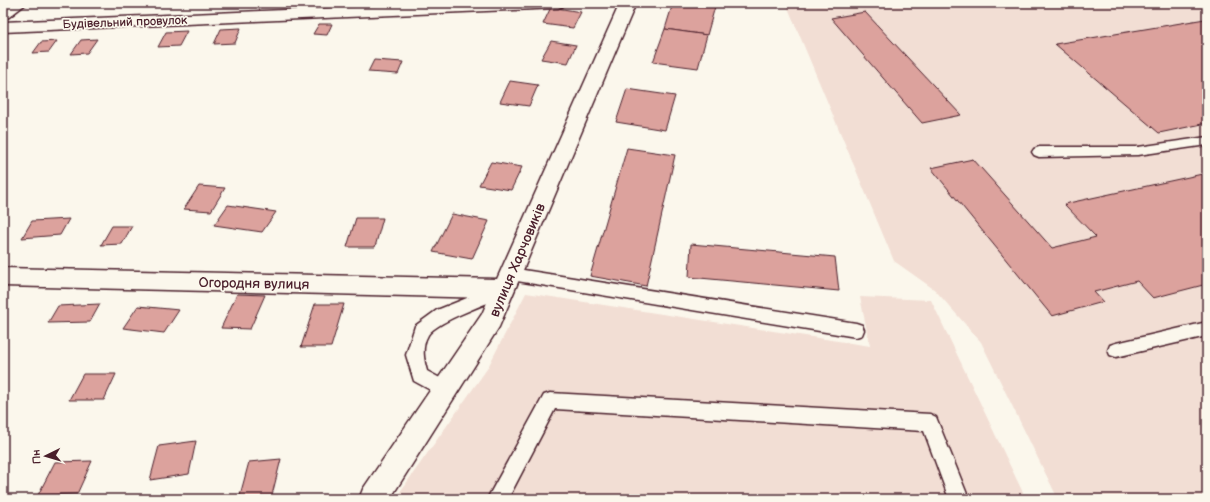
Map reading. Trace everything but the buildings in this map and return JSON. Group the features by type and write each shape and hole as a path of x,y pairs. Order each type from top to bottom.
{"street":[{"path":"3,14 19,3"},
{"name":"Будівельний провулок","path":"3,27 558,3"},
{"name":"вулиця Харчовиків","path":"373,499 491,320 628,3"},
{"name":"Огородня вулиця","path":"3,277 508,281"}],"lane":[{"path":"1039,152 1138,151 1207,141"},
{"path":"445,390 420,376 414,355 421,331 443,315 508,281 856,330"},
{"path":"1116,350 1207,329"},
{"path":"497,499 550,401 930,423 959,499"}],"shaded area":[{"path":"786,3 1207,3 1207,499 1058,499 981,342 935,290 894,261"},
{"path":"526,293 870,346 860,297 931,300 1026,499 395,499 487,369"}]}
